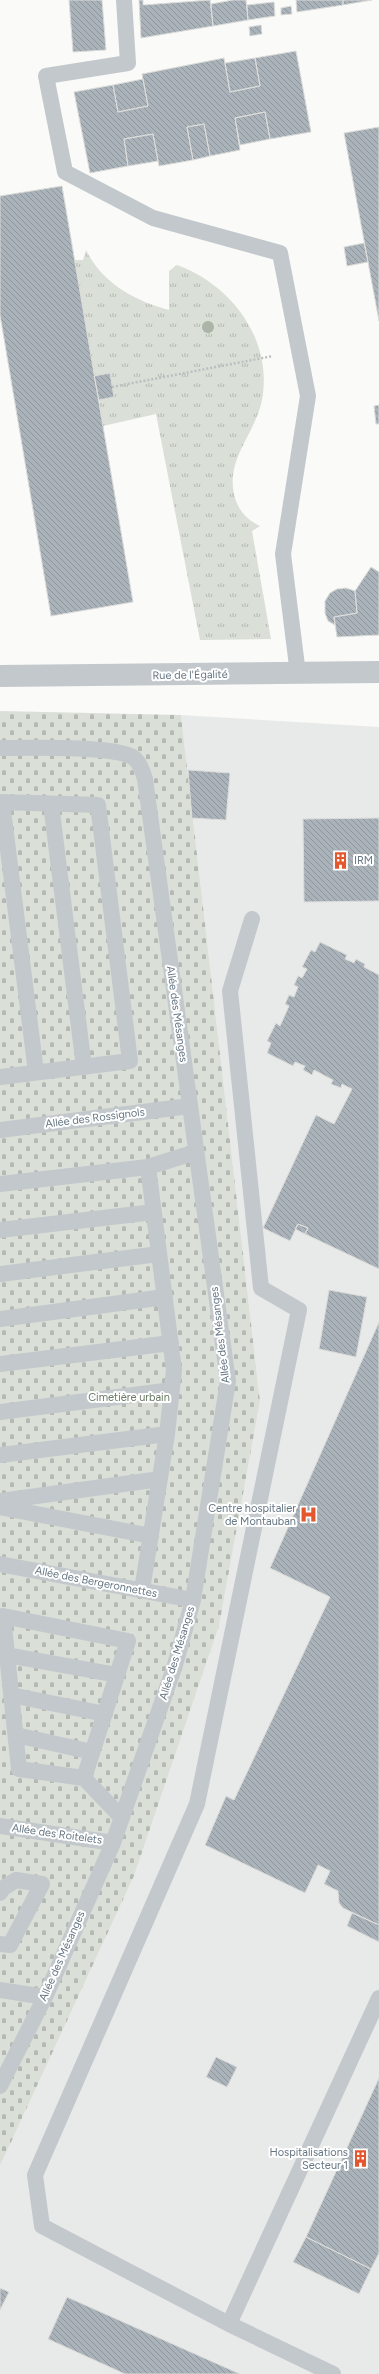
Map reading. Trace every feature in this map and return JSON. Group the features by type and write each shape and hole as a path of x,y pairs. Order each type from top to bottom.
{"street":[{"name":"Rue de l'Égalité","path":"0,676 379,672"}],"lane":[{"path":"124,0 128,63 46,76 65,172 153,218 280,253 308,396 283,554 298,674"},
{"name":"Allée des Mésanges","path":"0,748 111,751 134,758 141,767 145,779 228,1381 193,1600 175,1665 113,1843 45,1997 0,2086"},
{"path":"0,1077 130,1061 98,805 1,802 36,1072"},
{"path":"51,804 84,1067"},
{"path":"252,919 230,991 261,1288 299,1310 197,1804 35,2175 42,2226 229,2324 333,2374"},
{"name":"Allée des Rossignols","path":"0,1130 190,1106"},
{"path":"0,1184 148,1167 196,1152"},
{"path":"142,1590 167,1434 174,1370 148,1167"},
{"path":"0,1230 154,1212"},
{"path":"0,1274 160,1254"},
{"path":"0,1319 165,1297"},
{"path":"0,1364 171,1343"},
{"path":"0,1412 172,1390"},
{"path":"0,1455 167,1434"},
{"path":"0,1501 160,1479"},
{"path":"0,1508 151,1536"},
{"name":"Allée des Bergeronnettes","path":"0,1564 193,1600"},
{"path":"84,1778 128,1641 3,1616 19,1769 84,1778 122,1818"},
{"path":"7,1655 117,1674"},
{"path":"11,1695 104,1714"},
{"path":"16,1735 92,1752"},
{"name":"Allée des Roitelets","path":"0,1826 113,1843"},
{"path":"0,1944 10,1945 42,1884 16,1880 1,1890"},
{"path":"0,1990 45,1997"},
{"path":"229,2324 379,1998"}],"path":[{"path":"112,387 299,351"}],"shaded area":[{"name":"Centre hospitalier de Montauban","path":"181,715 379,727 379,2374 0,2374 0,2166 134,1876 219,1626 260,1401"}],"green space":[{"path":"86,250 101,272 121,289 132,296 169,310 169,271 177,265 197,274 215,286 231,301 244,318 254,336 261,356 264,378 262,400 253,425 237,460 233,484 235,498 241,511 247,518 260,526 252,531 271,639 200,640 156,414 103,426 99,400 114,397 110,374 94,376 75,260 83,260"},
{"name":"Cimetière urbain","path":"0,711 181,715 260,1401 219,1626 134,1876 0,2166"}],"building":[{"path":"69,0 102,0 106,50 73,52"},
{"path":"139,0 143,0 143,5 210,0 213,26 141,38"},
{"path":"233,0 246,0 248,20 213,26 211,4"},
{"path":"296,0 343,0 343,5 297,12"},
{"path":"343,0 372,0 343,5"},
{"path":"274,2 275,16 248,20 247,5"},
{"path":"291,6 292,14 281,15 281,8"},
{"path":"261,25 262,34 250,36 249,27"},
{"path":"296,51 311,132 270,139 265,112 235,118 240,150 210,156 204,124 187,127 193,160 159,166 153,134 124,139 128,166 90,173 74,92 113,85 118,112 148,106 142,74 224,58 230,92 260,86 255,58"},
{"path":"255,58 260,86 230,92 225,63"},
{"path":"143,79 148,106 118,112 113,85"},
{"path":"265,112 270,139 240,145 235,118"},
{"path":"204,124 210,156 193,160 187,127"},
{"path":"379,127 379,321 344,133"},
{"path":"153,134 158,161 128,166 124,139"},
{"path":"62,186 133,602 51,616 0,315 0,196"},
{"path":"364,243 368,262 347,266 344,247"},
{"path":"110,373 114,397 99,400 94,376"},
{"path":"379,405 379,424 376,424 374,406"},
{"path":"371,567 379,572 379,635 337,637 334,617 357,613 355,591"},
{"path":"346,588 355,591 357,613 334,617 335,625 328,621 325,613 325,601 330,593 337,589"},
{"path":"188,770 230,773 226,820 192,818"},
{"name":"IRM","path":"379,818 379,901 304,902 303,819"},
{"path":"320,942 347,955 345,959 354,963 356,959 365,964 364,967 379,975 379,1269 305,1234 308,1228 298,1224 290,1241 263,1228 316,1115 334,1124 352,1089 342,1084 341,1088 331,1084 333,1080 314,1070 312,1075 303,1070 305,1066 295,1062 293,1066 267,1053 271,1043 267,1041 276,1023 280,1026 289,1006 285,1004 289,995 294,997 298,987 294,985 298,976 302,978 307,969 302,967 311,950 315,952"},
{"path":"298,1224 308,1228 305,1234 295,1229"},
{"path":"329,1290 367,1297 356,1357 319,1349"},
{"path":"379,1322 379,1925 343,1908 339,1903 338,1891 324,1884 330,1871 318,1865 305,1893 205,1845 226,1796 234,1800 330,1597 270,1568"},
{"path":"352,1913 379,1925 379,1942 347,1926"},
{"path":"216,2057 237,2067 227,2087 206,2077"},
{"name":"Hospitalisations Secteur 1","path":"379,2078 379,2253 371,2269 306,2237"},
{"path":"306,2237 371,2269 359,2294 293,2262"},
{"path":"0,2288 9,2292 0,2310"},
{"path":"67,2297 240,2374 125,2374 48,2339"}],"place":[{"name":"IRM","path":"341,860"},
{"name":"Centre hospitalier de Montauban","path":"309,1514"},
{"name":"Hospitalisations Secteur 1","path":"361,2158"}]}
